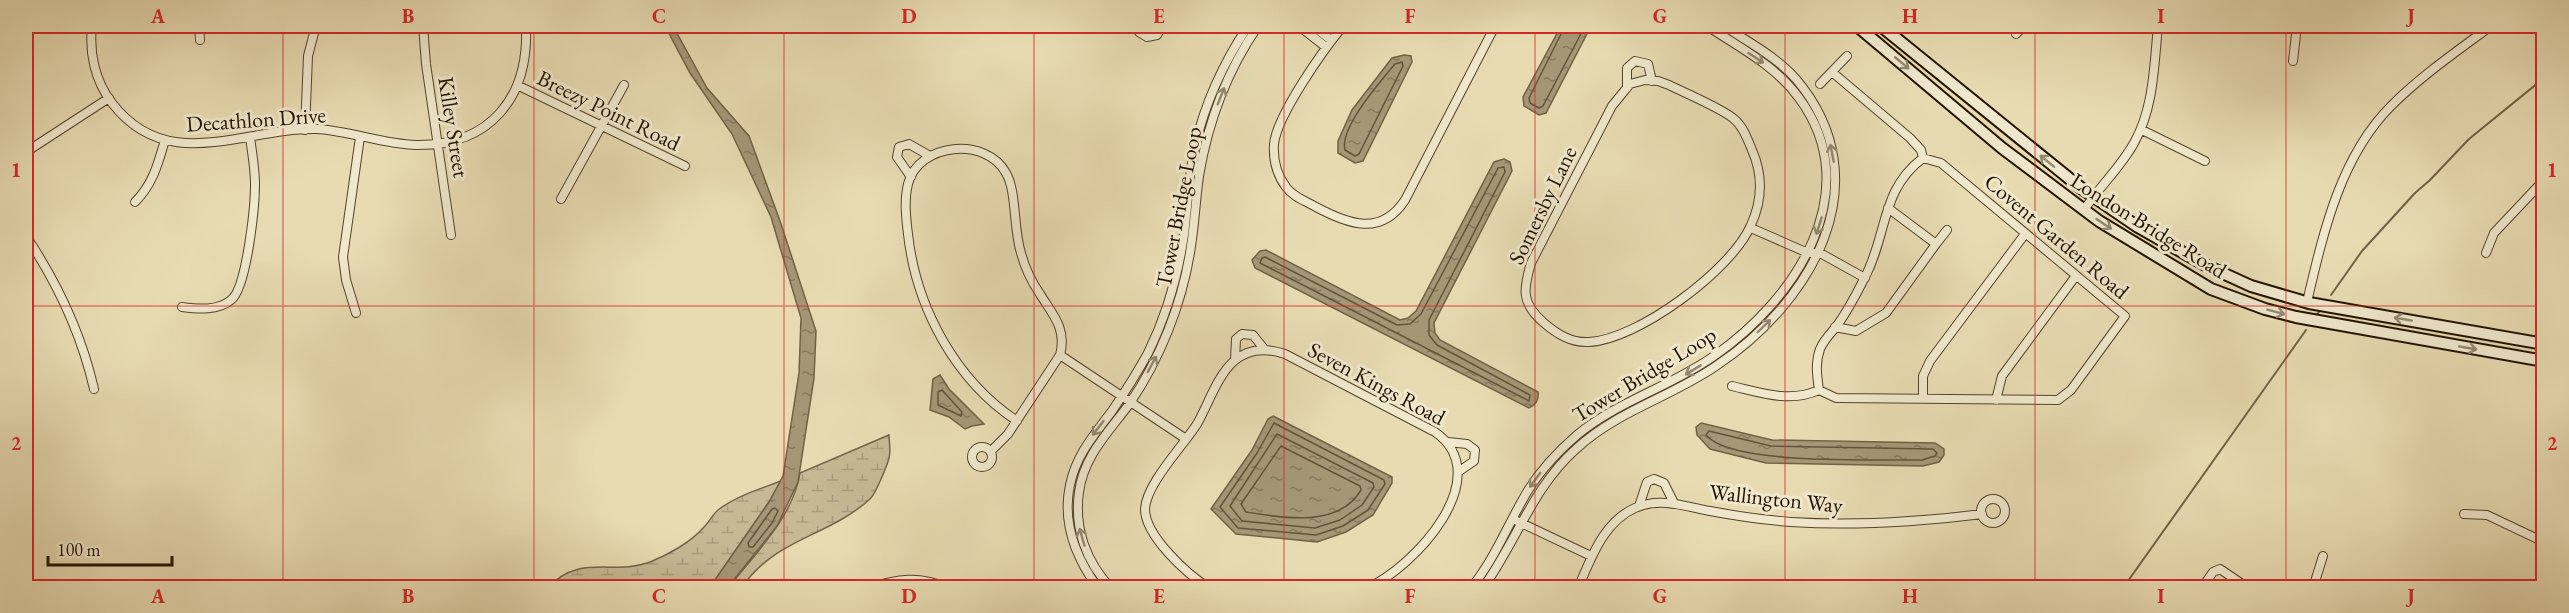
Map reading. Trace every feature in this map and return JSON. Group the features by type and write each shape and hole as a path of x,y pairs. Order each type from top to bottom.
{"main road":[{"name":"London Bridge Road","path":"1857,26 2002,148 2084,210 2133,243 2211,289 2265,309 2296,317 2544,362"},
{"name":"London Bridge Road","path":"1881,26 2093,197 2138,227 2205,266 2251,286 2307,302 2544,344"}],"street":[{"name":"Decathlon Drive","path":"92,26 93,63 109,98 132,123 165,140 208,144 317,129 416,145 449,142 480,130 498,115 519,86 527,56 526,26"},
{"path":"199,26 200,40"},
{"name":"Killey Street","path":"423,26 426,64 451,235"},
{"path":"1136,26 1139,32 1147,37 1157,35 1161,26"},
{"name":"Tower Bridge Loop","path":"1098,588 1074,544 1070,529 1068,498 1072,476 1081,452 1122,396 1147,354 1172,292 1181,252 1189,181 1200,129 1221,72 1248,26"},
{"name":"Tower Bridge Loop","path":"1108,587 1094,566 1082,540 1078,494 1083,475 1094,449 1130,402 1160,350 1182,288 1193,238 1199,176 1216,109 1235,64 1258,26"},
{"path":"1299,26 1329,44"},
{"path":"1313,26 1329,44"},
{"path":"1343,26 1329,44 1280,123 1274,143 1277,168 1285,186 1293,195 1342,220 1365,224 1389,217 1400,208 1495,26"},
{"name":"Tower Bridge Loop","path":"1471,588 1493,558 1540,473 1576,436 1600,417 1682,376 1730,344 1774,302 1808,253 1821,224 1826,185 1824,158 1813,121 1799,98 1775,71 1707,26"},
{"name":"Tower Bridge Loop","path":"1483,588 1500,565 1534,499 1548,478 1575,450 1610,422 1685,386 1742,347 1792,296 1820,253 1830,224 1835,183 1831,148 1822,120 1808,95 1787,70 1724,26"},
{"path":"2016,34 2024,26"},
{"path":"2084,210 2133,146 2142,130 2149,100 2158,26"},
{"path":"2293,61 2298,26"},
{"path":"2307,302 2321,244 2341,182 2363,141 2390,107 2422,78 2491,26"},
{"path":"305,130 308,56 314,33"},
{"path":"1820,84 1847,56"},
{"path":"1635,61 1648,64 1652,81 1630,84 1627,88 1627,68 1635,61"},
{"path":"1732,386 1776,396 1804,397 1819,390 1816,364 1819,351 1825,338 1835,327 1865,278 1875,256 1888,208 1899,182 1906,172 1923,158 1920,150 1910,138 1832,72"},
{"name":"Somersby Lane","path":"1627,88 1612,106 1532,263 1524,286 1526,300 1532,312 1556,333 1572,340 1589,342 1607,338 1643,323 1682,301 1718,269 1750,228 1759,199 1761,181 1756,160 1746,135 1734,119 1669,85 1652,81"},
{"path":"561,199 624,85"},
{"name":"Breezy Point Road","path":"519,86 685,166"},
{"path":"26,152 109,98"},
{"path":"2142,130 2205,161"},
{"path":"182,307 204,309 216,307 232,299 241,287 254,201 255,181 250,137"},
{"path":"356,313 346,280 343,257 360,137"},
{"path":"135,202 144,193 156,173 165,140"},
{"path":"911,177 897,157 899,147 909,144 930,156"},
{"path":"991,451 999,445 1017,421 1060,355 1063,338 1058,318 1032,281 1020,249 1014,228 1011,186 1006,172 990,155 973,150 964,149 930,156 918,165 911,177 906,199 909,240 918,285 928,311 949,350 973,382 998,407 1017,421"},
{"name":"Covent Garden Road","path":"1819,390 1836,398 2058,400 2071,390 2125,316 2075,277 1941,163 1923,158"},
{"path":"2486,254 2494,233 2544,180"},
{"path":"1888,208 1936,244"},
{"path":"1750,228 1808,253 1820,253 1865,278"},
{"path":"1835,327 1856,331 1886,313 1947,230"},
{"path":"1923,399 1923,376 1930,361 2025,234"},
{"path":"26,236 69,310 94,388"},
{"path":"1996,400 2002,376 2075,277"},
{"name":"Seven Kings Road","path":"1235,360 1236,339 1242,334 1253,335 1265,350 1285,354 1435,432 1448,442 1455,453 1458,472"},
{"path":"1209,588 1154,537 1146,519 1145,509 1150,491 1186,439 1235,360 1249,352 1265,350"},
{"path":"1060,355 1186,439"},
{"path":"1367,588 1401,568 1428,541 1455,491 1458,472 1474,461 1475,450 1467,444 1448,442"},
{"path":"1639,506 1647,482 1654,479 1664,483 1674,503"},
{"name":"Wallington Way","path":"1578,588 1592,556 1615,521 1639,506 1658,502 1753,518 1827,524 1910,522 1982,514"},
{"path":"2464,514 2487,515 2544,542"},
{"path":"1513,519 1592,556"},
{"path":"2313,588 2323,556"},
{"path":"2202,588 2213,572 2220,569 2248,588"},
{"path":"868,588 907,578 932,582 948,588"}],"green space":[{"path":"889,435 889,458 870,499 854,512 770,558 742,587 728,588 781,520 790,505 800,473"},
{"path":"781,481 715,580 703,587 548,588 560,577 572,571 584,568 636,566 657,559 693,538 725,505 748,493"}],"water":[{"path":"665,26 673,26 707,88 749,136 816,331 814,378 798,482 777,526 728,587 703,587 715,580 769,502 783,476 799,373 801,318 771,217 732,134 690,73"},
{"path":"1561,26 1591,26 1546,113 1539,115 1524,106 1523,97"},
{"path":"1411,56 1412,62 1363,161 1355,163 1338,153 1338,141 1352,110 1392,58"},
{"path":"1504,159 1510,162 1512,171 1434,323 1435,333 1440,340 1538,392 1536,402 1529,408 1255,268 1252,260 1260,251 1266,250 1400,320 1408,318 1416,311 1494,162"},
{"path":"940,375 949,389 984,424 965,429 949,417 930,410 933,379"},
{"path":"1273,416 1392,477 1392,483 1373,515 1346,532 1317,542 1236,534 1211,509 1252,450 1268,419"},
{"path":"1701,423 1772,440 1935,443 1944,449 1944,455 1939,462 1923,466 1766,463 1710,449 1697,435 1696,427"}],"waterway":[{"path":"2331,295 2362,251 2415,193 2469,139 2544,78"},
{"path":"2123,588 2306,330"}]}
